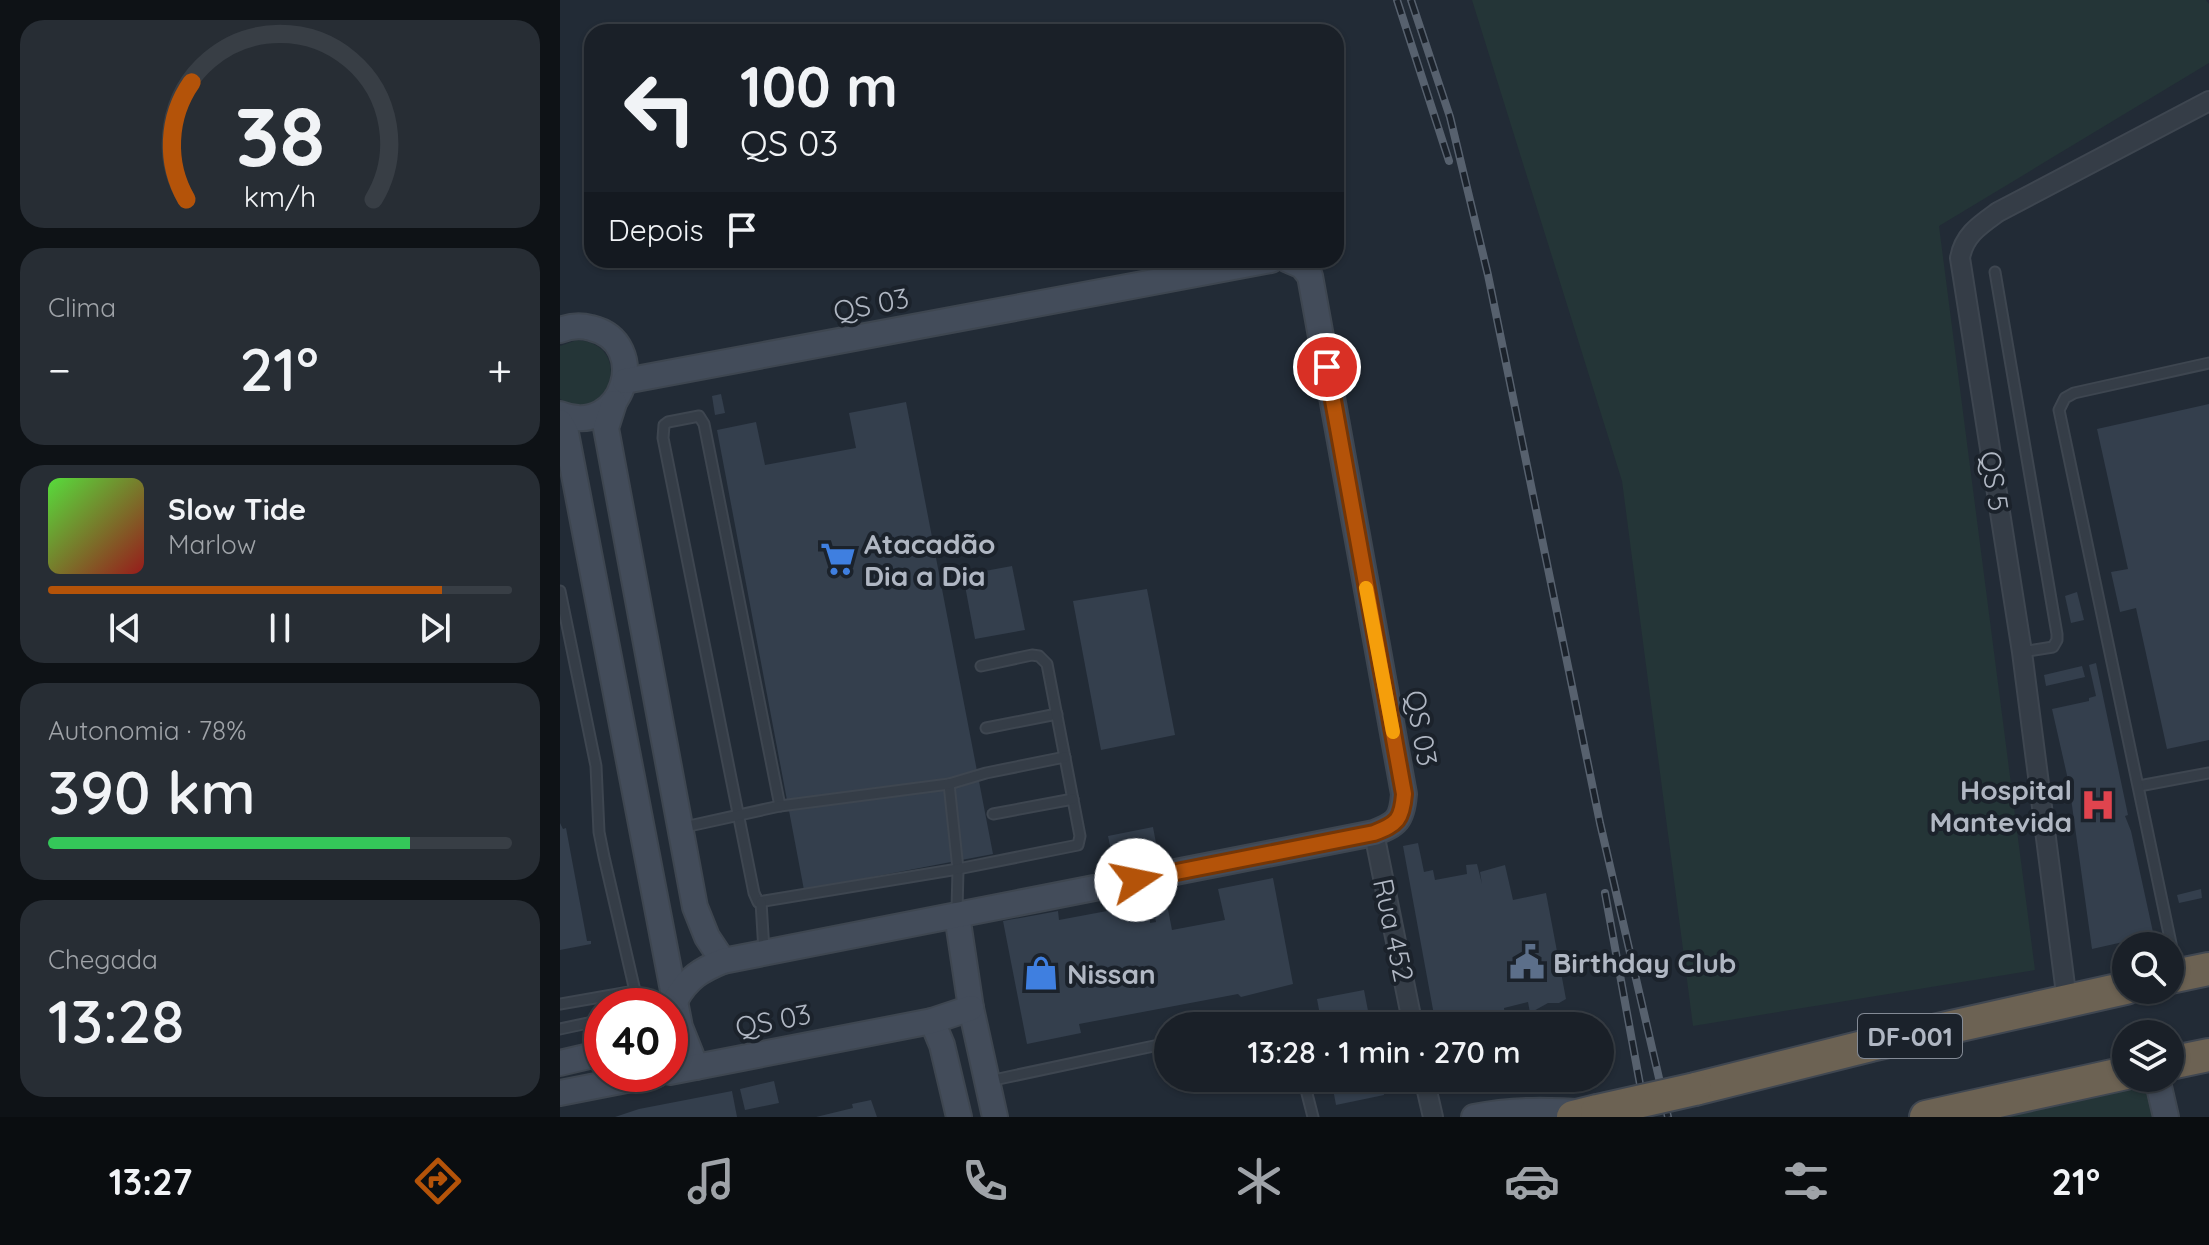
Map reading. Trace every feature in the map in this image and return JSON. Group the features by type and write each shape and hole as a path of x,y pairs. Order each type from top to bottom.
{"highway":[{"name":"DF-001","path":"1587,1114 1871,1045 2112,991"},
{"path":"2184,1060 2209,1055"},
{"path":"1926,1117 2112,1076"}],"main road":[{"name":"QS 03","path":"560,414 586,419 601,413 619,392 1231,268"},
{"name":"QS 03","path":"1304,268 1310,276 1404,794 1395,825 1374,833"},
{"path":"560,330 582,326 597,329 620,350 625,365 606,428 695,907 707,937 723,961"},
{"path":"560,422 566,433 674,988"},
{"path":"624,743 640,748 652,747 664,740"},
{"path":"682,988 700,971 723,961 1374,833"},
{"path":"957,915 971,1008 994,1116"},
{"name":"QS 03","path":"688,1069 932,1021 971,1008"},
{"path":"932,1021 942,1045 959,1117"},
{"path":"688,1053 696,1067"},
{"path":"560,1063 584,1057"},
{"path":"560,1093 584,1088"},
{"path":"2160,1092 2166,1117"},
{"path":"1474,1117 1507,1110 1587,1114"}],"street":[{"name":"QS 5","path":"2067,1001 2022,652 1960,258 1962,246 1969,235 1998,212 2209,101"},
{"name":"Rua 452","path":"1374,833 1410,1012"},
{"path":"1427,1092 1433,1117"}],"lane":[{"path":"1995,272 2057,634 2053,647 2022,652"},
{"path":"2186,974 2139,786 2059,410 2065,398 2074,393 2209,363"},
{"path":"780,806 704,424 699,416 668,422 664,425 663,438 756,899 761,902 958,869 1078,845 1080,836 1047,664 1039,656 981,666"},
{"path":"560,591 596,766 599,832 634,988"},
{"path":"986,728 1057,714"},
{"path":"680,828 780,806 949,784 1065,757"},
{"path":"2139,786 2209,773"},
{"path":"949,784 958,869 957,915"},
{"path":"993,814 1073,799"},
{"path":"761,902 765,953"},
{"path":"560,1004 584,1000"},
{"path":"560,1029 584,1024"},
{"path":"989,1081 1154,1046"},
{"path":"1307,1092 1313,1117"}],"shaded area":[{"path":"1472,0 2206,0 2209,4 2209,63 1939,226 2035,970 1693,1026 1622,481"},
{"path":"577,340 595,345 606,355 610,368 609,382 602,394 592,402 577,405 560,399 560,346"},
{"path":"2112,1081 2112,1092 2160,1092 2166,1117 1967,1117"}],"building":[{"path":"721,394 725,413 715,415 712,396"},
{"name":"Atacadão Dia a Dia","path":"906,402 993,854 804,890 717,430 756,422 765,465 856,448 849,413"},
{"path":"2209,404 2209,740 2167,749 2136,608 2120,612 2111,572 2128,569 2097,429"},
{"path":"1012,566 1025,630 975,639 963,575"},
{"path":"1147,589 1175,735 1101,750 1073,601"},
{"path":"2077,592 2084,620 2071,623 2065,596"},
{"name":"Hospital Mantevida","path":"2096,663 2128,815 2125,816 2153,932 2112,932 2112,945 2092,949 2069,784 2052,709 2089,701 2089,698 2096,696 2089,665"},
{"path":"2082,666 2085,677 2046,686 2044,675"},
{"path":"560,823 563,829 566,828 587,941 591,944 560,950"},
{"path":"1153,827 1156,843 1111,851 1108,836"},
{"path":"1418,843 1424,872 1433,870 1435,880 1467,874 1466,865 1477,864 1482,884 1480,872 1505,865 1513,900 1546,893 1566,999 1548,1003 1532,1012 1528,1002 1504,1008 1505,1012 1433,1012 1403,846"},
{"path":"1273,878 1293,984 1241,997 1238,994 1079,1024 1081,1033 1027,1044 1003,921 1058,911 1059,920 1139,905 1143,921 1150,920 1150,923 1156,922 1152,902 1166,899 1172,930 1225,920 1218,889"},
{"path":"2201,889 2202,898 2179,903 2177,895"},
{"path":"1364,990 1368,1012 1319,1012 1317,999"},
{"path":"774,1081 779,1103 745,1110 740,1089"},
{"path":"732,1091 737,1117 615,1117 639,1109"},
{"path":"1334,1092 1383,1092 1384,1095 1336,1105"},
{"path":"871,1100 877,1117 816,1117 853,1108 852,1104"}],"railway":[{"path":"1397,0 1449,161"},
{"path":"1411,0 1450,117 1488,275 1600,823 1668,1117"},
{"path":"1605,893 1646,1117"}],"slow traffic":[{"path":"1366,588 1393,732"}],"place":[{"name":"Atacadão Dia a Dia","path":"838,559"},
{"name":"Hospital Mantevida","path":"2098,805"},
{"name":"Birthday Club","path":"1527,962"},
{"name":"Nissan","path":"1041,973"}],"route":[{"path":"1136,880 1374,833 1395,825 1400,815 1404,794 1327,367"}]}
